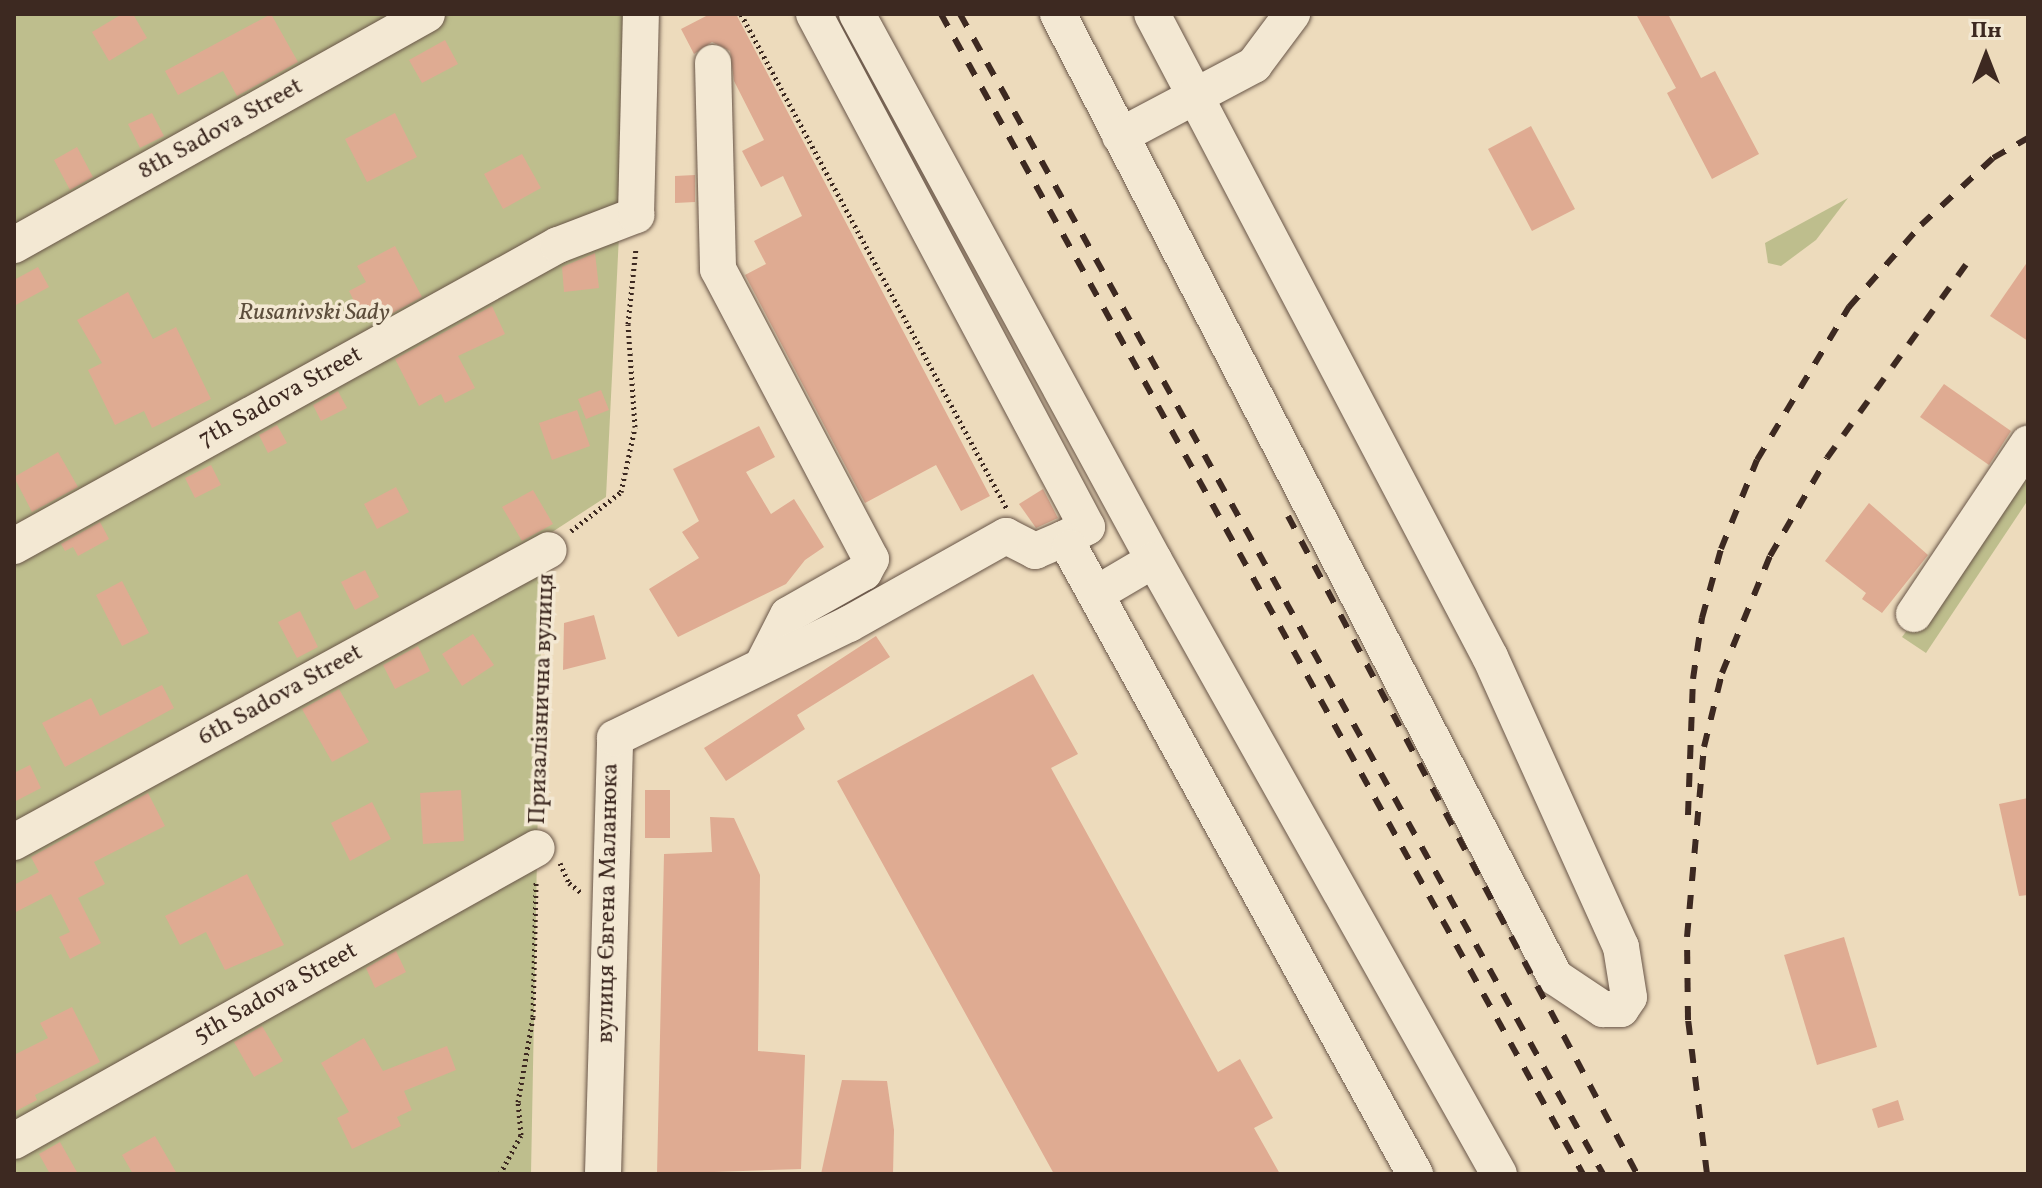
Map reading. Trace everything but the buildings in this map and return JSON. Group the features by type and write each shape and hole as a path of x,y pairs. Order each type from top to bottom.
{"street":[{"name":"8th Sadova Street","path":"14,245 427,14"},
{"path":"636,215 641,14"},
{"path":"814,14 1087,527 1035,551 1006,536"},
{"path":"857,14 1154,560 1499,1174"},
{"path":"1058,14 1555,977 1603,1009 1621,1009 1629,997 1621,947 1490,657 1152,14"},
{"path":"1120,136 1254,65 1292,14"},
{"path":"713,63 718,269 871,559 864,572 788,615 763,664"},
{"name":"7th Sadova Street","path":"14,546 558,245 636,215"},
{"path":"1914,614 2028,444"},
{"name":"вулиця Євгена Маланюка","path":"603,1174 615,738 849,624 1006,536"},
{"path":"1063,539 1415,1174"},
{"name":"6th Sadova Street","path":"14,842 549,550"},
{"path":"1096,594 1154,560"},
{"name":"5th Sadova Street","path":"14,1141 545,835"}],"path":[{"path":"741,14 1007,504 1006,536"},
{"name":"Призалізнична вулиця","path":"500,1174 521,1135 518,1102 533,1017 545,835 549,550 621,492 635,427 628,324 635,292 636,215"},
{"path":"545,835 569,883 609,912"}],"green space":[{"name":"Rusanivski Sady","path":"14,14 630,14 606,497 543,538 531,1174 14,1174"},
{"path":"1848,198 1816,240 1781,266 1768,263 1765,243"},
{"path":"2028,467 2028,500 1926,653 1902,637"}],"railway":[{"path":"941,14 1583,1174"},
{"path":"960,14 1603,1174"},
{"path":"1688,815 1693,679 1702,618 1721,549 1757,460 1849,307 1921,225 1993,158 2028,138"},
{"path":"1707,1174 1688,1020 1687,937 1704,747 1722,673 1770,556 1827,458 1970,259"},
{"path":"1288,516 1637,1174"}]}
